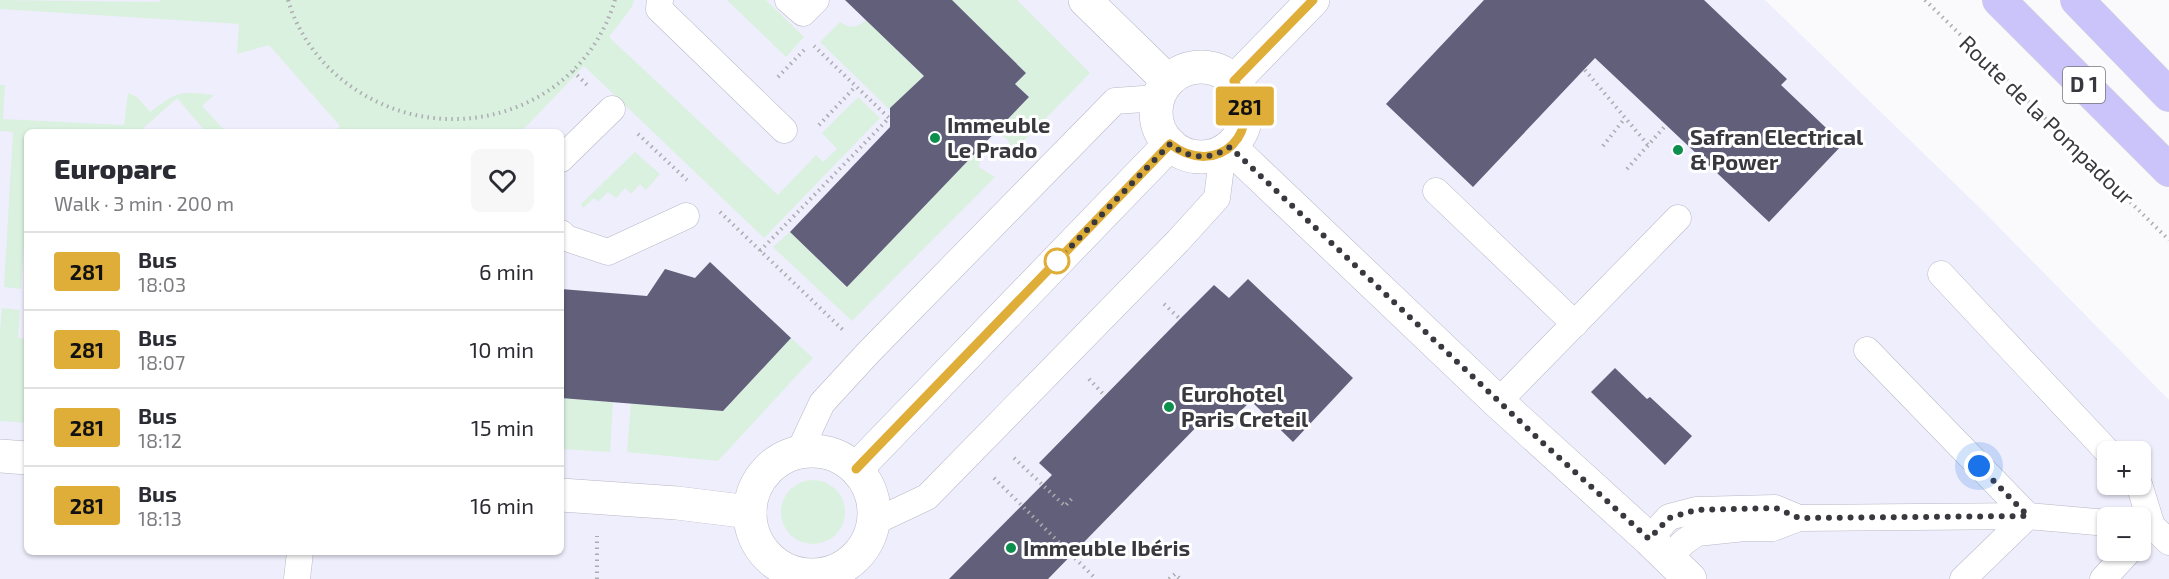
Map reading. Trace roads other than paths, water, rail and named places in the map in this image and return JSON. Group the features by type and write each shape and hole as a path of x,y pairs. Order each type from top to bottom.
{"main road":[{"name":"D 1","path":"1999,0 2169,170"},
{"name":"D 1","path":"2077,0 2169,95"}],"street":[{"path":"1085,0 1163,90"},
{"path":"1234,81 1313,0"},
{"path":"1193,68 1209,68 1222,72 1234,81 1242,93 1245,115 1239,136 1226,149 1213,156 1190,156 1170,144 1162,135 1157,123 1156,111 1163,90 1180,72 1193,68"},
{"path":"856,469 1170,144"},
{"path":"1226,149 1669,558"},
{"path":"799,452 819,452 839,457 856,469 867,484 874,503 874,522 868,541 857,557 832,572 804,577 786,570 771,560 759,546 752,530 750,512 754,492 764,474 780,460 799,452"},
{"path":"0,456 24,458"},
{"path":"564,495 677,503 750,512"}],"lane":[{"path":"660,0 659,9 784,130"},
{"path":"788,0 802,14 816,0"},
{"path":"799,452 822,403 868,353 1115,101 1163,90"},
{"path":"564,156 612,109"},
{"path":"874,522 927,497 1178,241 1217,198 1226,149"},
{"path":"1436,191 1575,324"},
{"path":"564,236 608,252 686,216"},
{"path":"1498,402 1678,218"},
{"path":"1941,274 2098,441"},
{"path":"1867,350 2028,516"},
{"path":"1963,579 2028,516"},
{"path":"1669,558 1684,542 1697,533 1745,528 1773,528 1799,518 2028,516 2097,522"},
{"path":"297,579 300,555"},
{"path":"2103,579 2120,561"}],"place":[{"name":"Immeuble Le Prado","path":"935,138"},
{"name":"Safran Electrical & Power","path":"1678,150"},
{"name":"Eurohotel Paris Creteil","path":"1169,407"},
{"name":"Immeuble Ibéris","path":"1011,548"}]}
